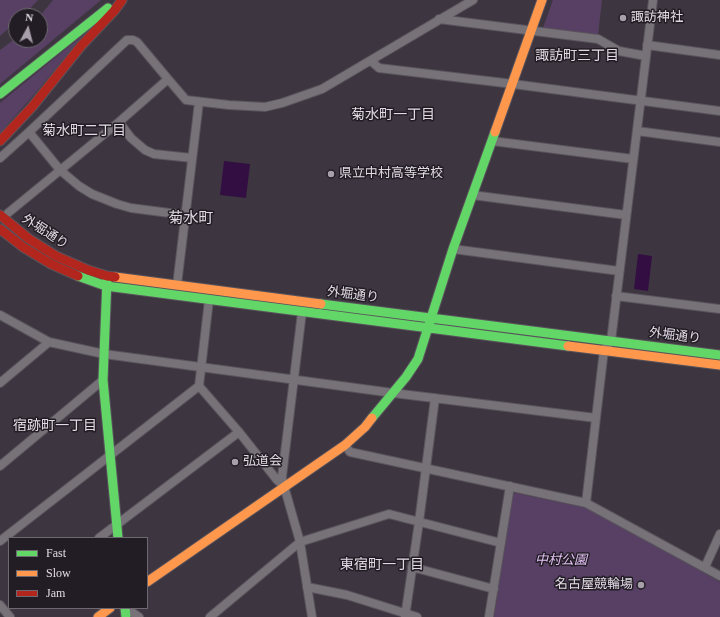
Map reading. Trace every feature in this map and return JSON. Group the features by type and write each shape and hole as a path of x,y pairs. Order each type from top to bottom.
{"main road":[{"path":"0,94 119,0"},
{"path":"0,141 32,107 81,46 114,11 122,0"},
{"path":"148,581 345,445 365,427 393,394 418,359 453,249 542,0"},
{"name":"外堀通り","path":"4,214 29,239 56,256 88,270 107,276 720,355"},
{"name":"外堀通り","path":"0,229 23,247 51,264 82,278 106,286 720,365"},
{"path":"107,276 104,380 118,537"},
{"path":"98,617 109,609"}],"street":[{"path":"0,158 30,132 127,40 137,42 186,100 265,107 282,103 322,89 439,19 474,0"},
{"path":"586,502 604,350 611,341 653,0"},
{"path":"439,19 598,39 619,51 646,56"},
{"path":"647,45 720,55"},
{"path":"371,60 379,68 720,111"},
{"path":"4,214 119,122 168,79"},
{"path":"177,285 199,102"},
{"path":"119,122 131,138 145,150 154,154 192,158"},
{"path":"637,131 720,142"},
{"path":"30,132 60,170 79,186 92,194 117,204 185,215"},
{"path":"492,141 633,159"},
{"path":"472,195 626,215"},
{"path":"453,249 619,271"},
{"path":"616,296 720,309"},
{"path":"0,541 199,386 209,300"},
{"path":"302,312 282,477 300,542 312,617"},
{"path":"0,315 49,342 104,354 393,394 596,418"},
{"path":"0,383 49,342"},
{"path":"0,466 104,380"},
{"path":"199,386 239,432 277,480 284,486"},
{"path":"405,616 435,398"},
{"path":"100,537 239,432"},
{"path":"345,445 350,452 586,502 720,576"},
{"path":"489,617 510,486"},
{"path":"210,617 300,542 389,514 501,543"},
{"path":"705,567 720,534"},
{"path":"412,568 494,589"},
{"path":"307,587 347,595 405,616 417,617"},
{"path":"3,608 10,617"},
{"path":"127,609 139,617"}],"green space":[{"path":"0,0 38,0 30,8 8,8 8,29 0,36"},
{"path":"53,0 101,0 48,44 48,8 46,8"},
{"path":"553,0 602,0 598,35 543,28"},
{"path":"84,34 32,97 0,133 0,103"},
{"path":"8,44 8,48 43,48 0,84 0,50"},
{"name":"中村公園","path":"515,493 591,509 720,582 720,617 494,617 512,495"}],"shaded area":[{"path":"224,161 250,164 246,198 220,195"},
{"path":"638,254 652,256 648,291 634,289"}],"traffic: fast":[{"path":"0,94 108,8"},
{"path":"372,418 406,377 418,359 453,249 495,132"},
{"path":"78,276 106,286 568,346"},
{"path":"107,279 103,380 118,537"},
{"path":"321,304 720,355"},
{"path":"125,609 126,617"}],"traffic: slow":[{"path":"495,132 542,0"},
{"path":"115,277 321,304"},
{"path":"568,346 720,365"},
{"path":"148,581 345,445 365,427 372,418"},
{"path":"98,617 109,609"}],"traffic: jam":[{"path":"0,141 32,107 81,46 114,11 122,0"},
{"path":"0,215 29,239 56,256 88,270 115,277"},
{"path":"0,229 23,247 51,264 78,276"}],"place":[{"name":"諏訪神社","path":"623,18"},
{"name":"県立中村高等学校","path":"331,174"},
{"name":"弘道会","path":"235,462"},
{"name":"名古屋競輪場","path":"641,585"}],"district":[{"name":"諏訪町三丁目","path":"577,56"},
{"name":"菊水町一丁目","path":"393,115"},
{"name":"菊水町二丁目","path":"84,131"},
{"name":"菊水町","path":"191,219"},
{"name":"宿跡町一丁目","path":"55,426"},
{"name":"東宿町一丁目","path":"382,565"}]}
